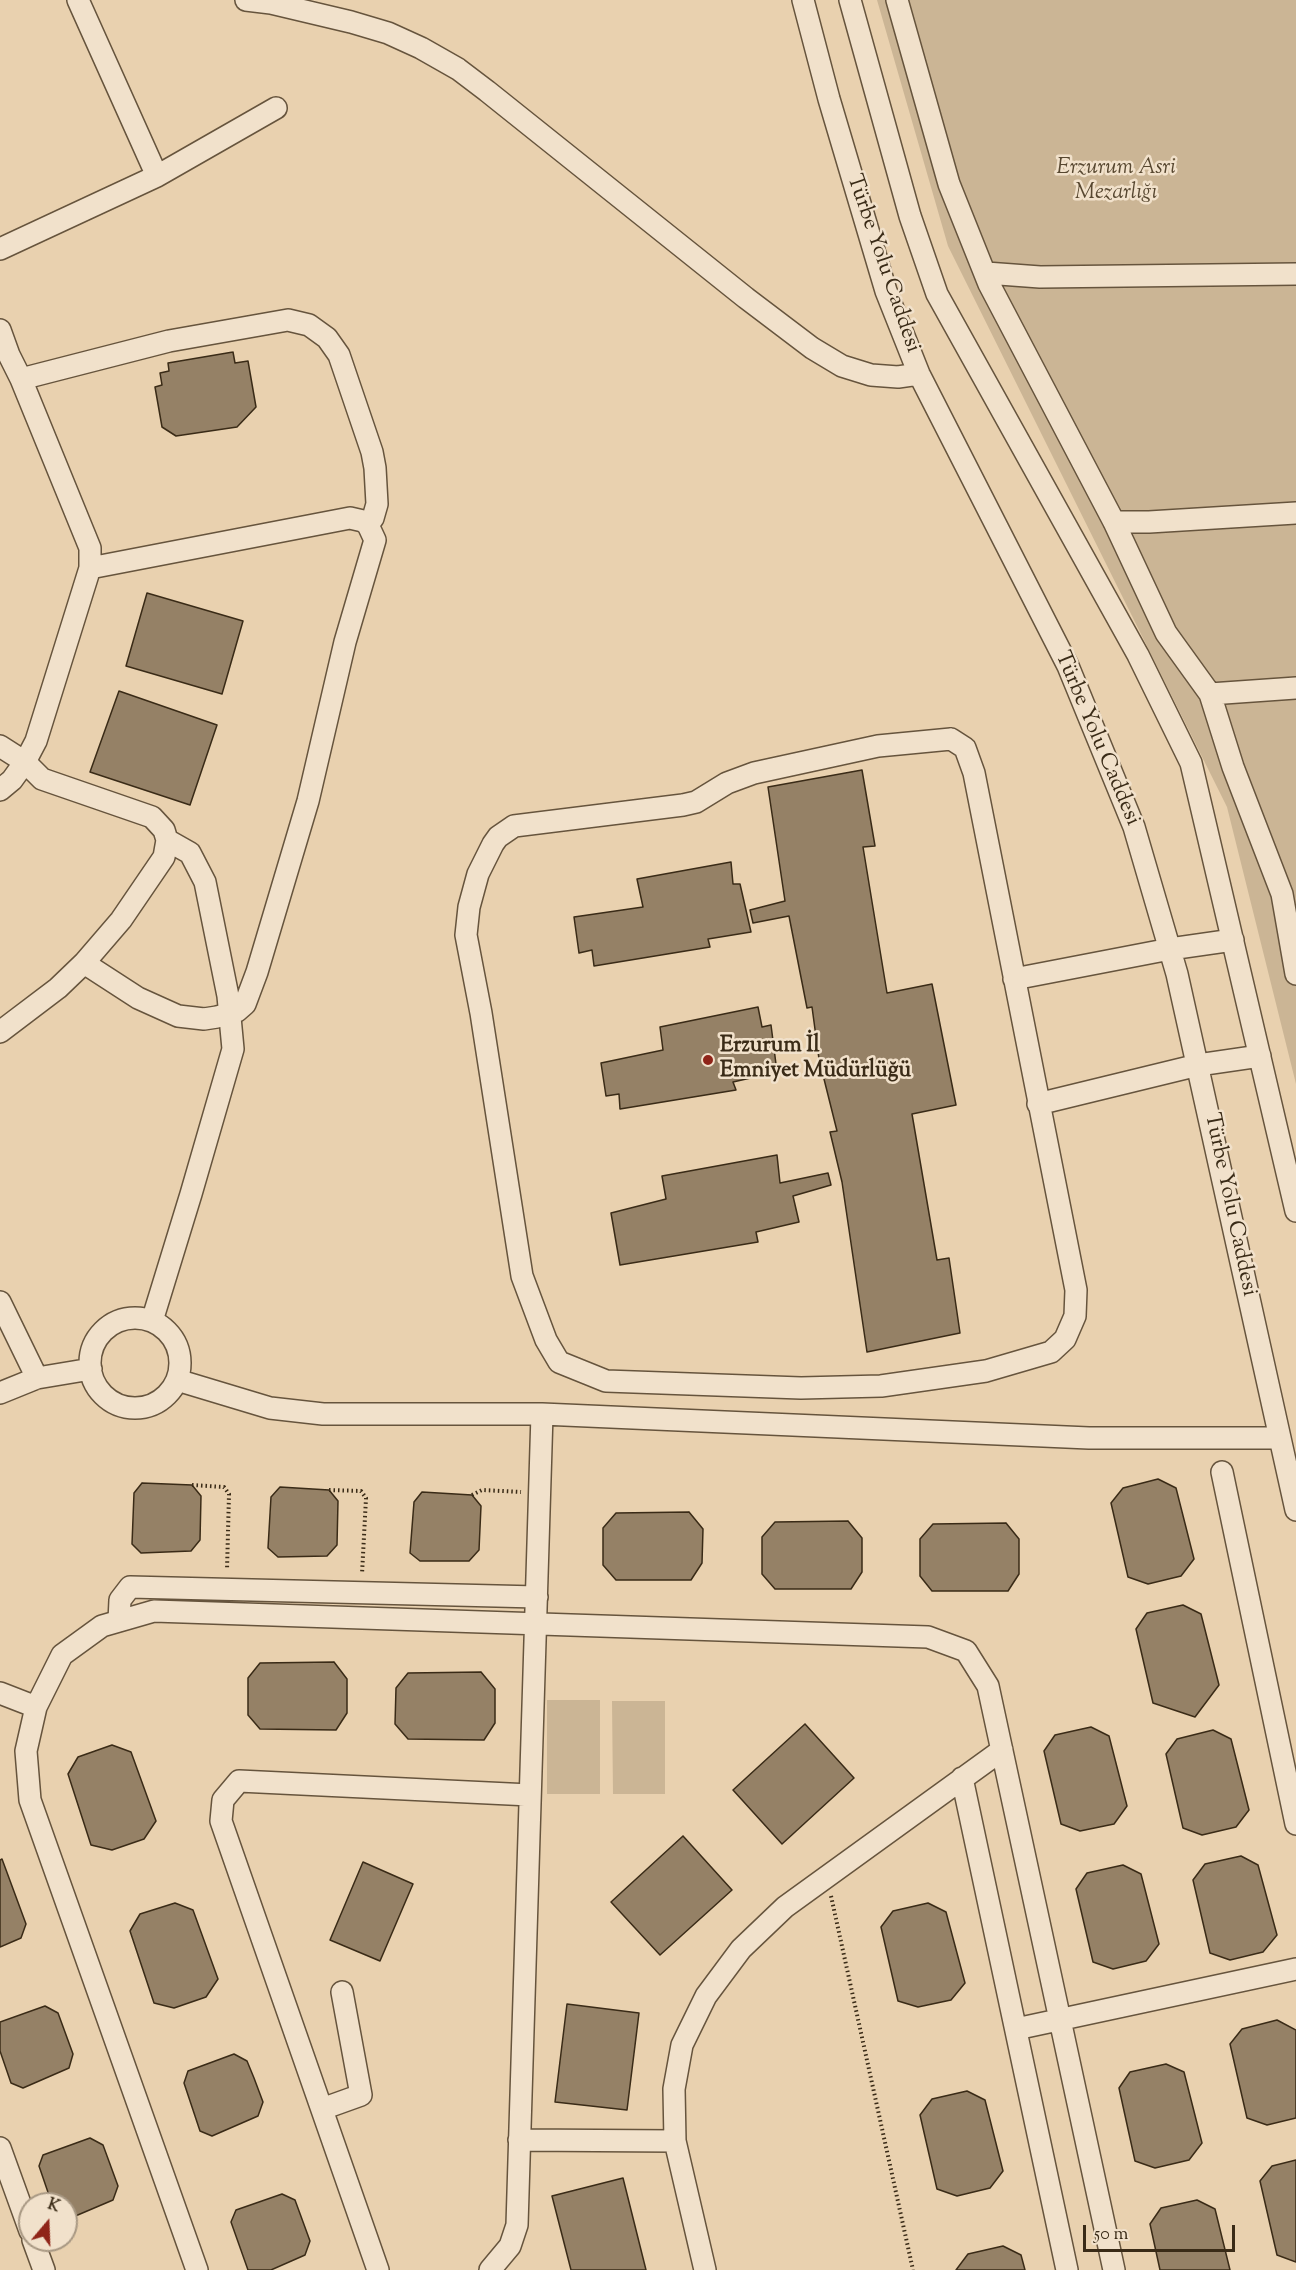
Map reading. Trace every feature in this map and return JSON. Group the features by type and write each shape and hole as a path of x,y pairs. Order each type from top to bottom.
{"street":[{"path":"78,0 157,176"},
{"path":"246,0 271,2 351,22 388,33 421,48 458,69 487,91 746,298 813,348 842,366 871,375 898,377 919,374"},
{"name":"Türbe Yolu Caddesi","path":"803,0 829,99 886,291 919,374 1068,666 1134,827 1170,949 1296,1510"},
{"name":"Türbe Yolu Caddesi","path":"850,0 910,216 937,294 1138,655 1191,763 1296,1211"},
{"path":"897,0 949,184 989,284 1114,522 1166,633 1210,694 1233,767 1289,894 1296,974"},
{"path":"0,249 157,176 276,108"},
{"path":"986,273 1040,278 1296,274"},
{"path":"21,379 169,341 288,320 309,325 327,338 339,355 372,452 377,504 373,518 368,525"},
{"path":"0,330 90,548 90,568 36,741 12,780 0,790"},
{"path":"1114,522 1296,513"},
{"path":"84,963 138,998 173,1014 204,1018 230,1014 245,1004 257,972 308,801 345,642 375,540 368,525 363,521 350,518 90,568"},
{"path":"1210,694 1296,688"},
{"path":"951,739 965,748 974,773 1038,1104 1076,1290 1074,1316 1065,1339 1051,1352 986,1371 881,1386 801,1388 606,1381 559,1362 546,1340 522,1276 481,1013 466,935 469,908 478,874 492,844 514,826 683,805 696,802 727,783 754,773 878,746 951,739"},
{"path":"0,746 25,762 42,779 152,817 164,830 167,840 164,857 148,884 84,963 58,988 0,1032"},
{"path":"152,1321 233,1049 228,996 205,882 190,853 167,840"},
{"path":"1014,979 1170,949 1233,940"},
{"path":"1038,1104 1197,1065 1260,1056"},
{"path":"0,1302 37,1378"},
{"path":"139,1318 152,1321 173,1338 179,1351 180,1365 177,1380 170,1392 159,1402 145,1407 130,1408 116,1404 104,1395 95,1383 90,1369 91,1354 96,1340 104,1330 115,1323 139,1318"},
{"path":"0,1394 37,1378 90,1369"},
{"path":"177,1380 270,1408 323,1414 542,1414 1089,1438 1279,1438"},
{"path":"490,2270 510,2246 517,2226 542,1414"},
{"path":"1222,1472 1296,1824"},
{"path":"119,1621 120,1600 130,1587 537,1597"},
{"path":"197,2270 30,1800 26,1751 36,1707 62,1655 102,1626 154,1611 928,1637 966,1651 988,1686 1114,2270"},
{"path":"0,1693 36,1707"},
{"path":"705,2270 675,2141 674,2089 682,2045 706,1996 741,1949 785,1907 1002,1750"},
{"path":"962,1778 1067,2270"},
{"path":"378,2270 221,1821 223,1800 239,1782 530,1795"},
{"path":"1016,2029 1296,1969"},
{"path":"322,2109 361,2095 342,1992"},
{"path":"519,2140 675,2141"},
{"path":"0,2148 18,2198"},
{"path":"37,2252 44,2270"}],"path":[{"path":"192,1485 224,1487 230,1494 226,1589"},
{"path":"329,1490 361,1491 366,1498 361,1592"},
{"path":"472,1495 482,1490 540,1493"},
{"path":"827,1875 913,2270"}],"green space":[{"name":"Erzurum Asri Mezarlığı","path":"877,0 1296,0 1296,1084 1227,807 948,246"},
{"path":"547,1700 600,1700 600,1794 547,1794"},
{"path":"612,1701 665,1701 665,1794 613,1794"}],"building":[{"path":"233,352 235,363 248,361 256,407 237,427 176,436 162,427 155,387 162,385 160,373 169,371 168,363"},
{"path":"147,593 243,621 222,694 126,666"},
{"path":"119,691 217,725 190,805 90,772"},
{"name":"Erzurum İl Emniyet Müdürlüğü","path":"862,770 875,846 863,847 887,993 932,984 956,1105 912,1114 937,1260 949,1258 960,1333 867,1352 842,1182 830,1132 837,1131 819,1059 812,1007 807,1008 789,916 753,923 750,910 785,901 768,787"},
{"path":"731,862 733,884 740,884 751,932 708,939 710,947 594,966 592,950 579,953 574,917 643,907 637,879"},
{"path":"758,1007 762,1027 771,1025 777,1072 733,1082 736,1090 620,1109 619,1094 606,1096 601,1063 663,1050 660,1027"},
{"path":"777,1155 780,1183 828,1173 831,1185 793,1196 799,1222 756,1232 758,1242 620,1265 611,1213 666,1199 662,1176"},
{"path":"1158,1479 1176,1488 1194,1559 1181,1576 1148,1584 1128,1577 1111,1503 1123,1488"},
{"path":"142,1483 192,1485 201,1496 200,1540 191,1551 141,1553 132,1544 134,1493"},
{"path":"280,1487 329,1490 338,1501 337,1545 327,1556 278,1557 268,1548 271,1497"},
{"path":"422,1492 472,1495 481,1506 479,1550 469,1561 420,1561 410,1553 414,1502"},
{"path":"689,1512 703,1529 702,1563 691,1580 616,1580 603,1565 603,1528 616,1513"},
{"path":"848,1521 862,1538 862,1572 851,1589 775,1589 762,1574 762,1537 775,1522"},
{"path":"1006,1523 1019,1539 1019,1574 1008,1591 932,1591 920,1576 920,1539 933,1524"},
{"path":"1183,1605 1201,1614 1219,1685 1195,1717 1153,1703 1136,1629 1147,1613"},
{"path":"334,1662 347,1679 347,1713 336,1730 260,1729 248,1715 248,1678 260,1663"},
{"path":"481,1672 495,1689 495,1723 484,1740 408,1739 395,1724 396,1688 408,1673"},
{"path":"805,1724 854,1778 782,1844 733,1790"},
{"path":"1091,1727 1109,1736 1127,1806 1114,1824 1080,1831 1061,1824 1044,1751 1055,1735"},
{"path":"1213,1730 1231,1739 1249,1810 1236,1827 1202,1835 1183,1828 1166,1754 1177,1739"},
{"path":"112,1745 131,1752 156,1821 144,1839 112,1850 91,1845 68,1774 78,1757"},
{"path":"683,1836 732,1890 660,1955 611,1902"},
{"path":"1241,1856 1258,1865 1277,1935 1263,1952 1230,1960 1210,1953 1193,1880 1205,1864"},
{"path":"2,1859 26,1924 21,1938 0,1947 0,1860"},
{"path":"363,1862 413,1884 380,1961 330,1940"},
{"path":"1123,1865 1141,1874 1159,1944 1146,1961 1113,1969 1093,1962 1076,1889 1087,1873"},
{"path":"175,1903 193,1910 218,1979 206,1997 174,2008 154,2003 130,1931 140,1914"},
{"path":"928,1903 946,1912 965,1983 951,2000 918,2007 898,2001 881,1927 893,1911"},
{"path":"567,2004 639,2013 627,2110 555,2102"},
{"path":"45,2006 58,2013 73,2054 69,2068 23,2088 11,2083 0,2051 0,2022"},
{"path":"1277,2020 1296,2030 1296,2118 1267,2125 1247,2118 1230,2044 1242,2029"},
{"path":"234,2054 247,2061 263,2102 258,2116 212,2136 200,2131 184,2083 188,2071"},
{"path":"1166,2064 1184,2072 1202,2143 1189,2160 1155,2168 1135,2161 1119,2088 1130,2072"},
{"path":"967,2091 985,2100 1003,2171 990,2188 957,2196 937,2189 920,2115 932,2099"},
{"path":"90,2138 103,2145 118,2186 113,2200 78,2215 78,2192 48,2192 39,2166 43,2155"},
{"path":"1296,2160 1296,2262 1277,2255 1260,2181 1272,2166"},
{"path":"623,2178 646,2270 571,2270 552,2196"},
{"path":"282,2194 295,2200 310,2241 305,2255 271,2270 248,2270 231,2222 236,2210"},
{"path":"1197,2200 1215,2209 1230,2270 1160,2270 1150,2224 1161,2208"},
{"path":"1003,2246 1021,2255 1025,2270 956,2270 968,2254"}],"place":[{"name":"Erzurum İl Emniyet Müdürlüğü","path":"708,1060"}]}
